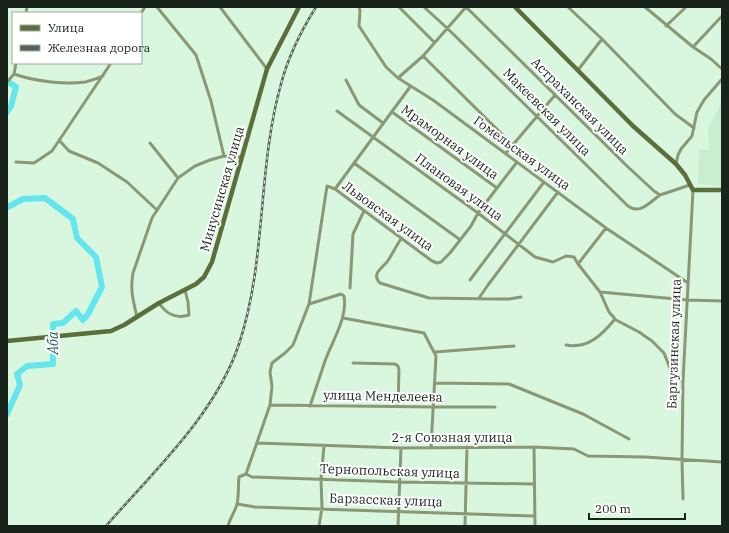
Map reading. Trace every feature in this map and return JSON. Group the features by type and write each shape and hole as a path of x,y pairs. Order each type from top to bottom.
{"main road":[{"name":"Минусинская улица","path":"7,341 111,331 196,284 204,277 211,266 267,68 299,7"},
{"path":"514,7 643,135 676,164 693,190 722,190"}],"street":[{"path":"157,7 196,55 211,101 224,156"},
{"path":"220,7 267,68"},
{"name":"Гомельская улица","path":"359,7 359,26 386,66 398,78 410,87 433,100 606,228 688,283"},
{"path":"399,7 434,42"},
{"name":"Макеевская улица","path":"424,7 631,208 635,210 642,208 660,195"},
{"path":"398,78 423,56 466,7"},
{"name":"Астраханская улица","path":"466,7 628,167 660,195"},
{"path":"568,7 602,39 675,114 694,128"},
{"path":"645,7 666,26 722,68"},
{"path":"666,26 686,7"},
{"path":"693,47 722,16"},
{"path":"578,70 602,39"},
{"path":"423,56 512,144"},
{"path":"7,82 14,74 16,64"},
{"path":"16,162 34,163 52,151 110,64"},
{"path":"14,74 26,78 53,82 86,82 103,76"},
{"path":"676,164 681,149 692,136 697,112 704,100 722,79"},
{"name":"Мраморная улица","path":"346,80 359,105 383,123"},
{"path":"336,189 354,162 410,87"},
{"path":"506,153 512,144 555,95"},
{"name":"Плановая улица","path":"337,112 478,213 535,257 553,262 566,256 574,257 578,264"},
{"name":"Мраморная улица","path":"392,112 497,188"},
{"path":"59,140 69,151 98,163 127,182 157,210"},
{"path":"150,143 178,178"},
{"path":"137,317 131,293 133,273 150,222 178,178 195,166 210,160 224,156 242,157"},
{"path":"354,162 459,239 471,226 478,213 517,162"},
{"path":"470,280 544,182"},
{"path":"660,195 690,185"},
{"name":"Львовская улица","path":"309,304 326,186 336,189 401,239 437,263 441,262 459,239"},
{"name":"Баргузинская улица","path":"683,499 683,381 693,190"},
{"path":"479,298 558,192"},
{"path":"350,288 353,234 364,211"},
{"path":"606,228 578,264 600,292 609,312 615,319 652,341 664,353 673,376 683,381"},
{"path":"401,239 387,263 380,267 376,276 380,283 429,298 509,299 520,297"},
{"path":"160,303 164,309 180,318 189,315 185,290"},
{"path":"600,292 687,300 722,301"},
{"path":"228,526 237,504 237,488 240,477 246,474 270,405 272,386 270,379 272,363 293,345 309,304 341,294 344,296 345,301 343,318 325,360 310,406"},
{"path":"343,318 424,333 436,356 431,448"},
{"path":"566,345 578,346 595,338 606,330 615,319"},
{"path":"434,352 514,346"},
{"path":"353,363 395,364 398,366 398,407"},
{"path":"435,383 509,384 583,414 629,439"},
{"name":"улица Менделеева","path":"270,405 495,407"},
{"name":"2-я Союзная улица","path":"257,443 401,448 534,447 574,449 588,456 645,457 722,462"},
{"path":"320,526 322,508 320,479 324,446"},
{"path":"465,526 467,447"},
{"path":"534,447 535,526"},
{"path":"398,526 401,448"},
{"name":"Тернопольская улица","path":"246,474 252,477 466,484 534,484"},
{"name":"Барзасская улица","path":"237,504 253,506 398,512 465,512 535,516"}],"shaded area":[{"path":"722,101 722,186 698,184 699,150 709,150 708,128"}],"waterway":[{"name":"Аба","path":"7,81 16,87 11,106 7,112"},
{"name":"Аба","path":"7,206 8,207 23,199 45,198 73,219 77,238 96,257 102,287 88,314 83,320 76,311 63,323 53,324 53,364 27,366 17,374 20,385 7,414"}],"railway":[{"path":"106,526 182,441 215,394 229,370 239,344 248,312 254,280 273,116 287,64 305,25 316,7"}]}
